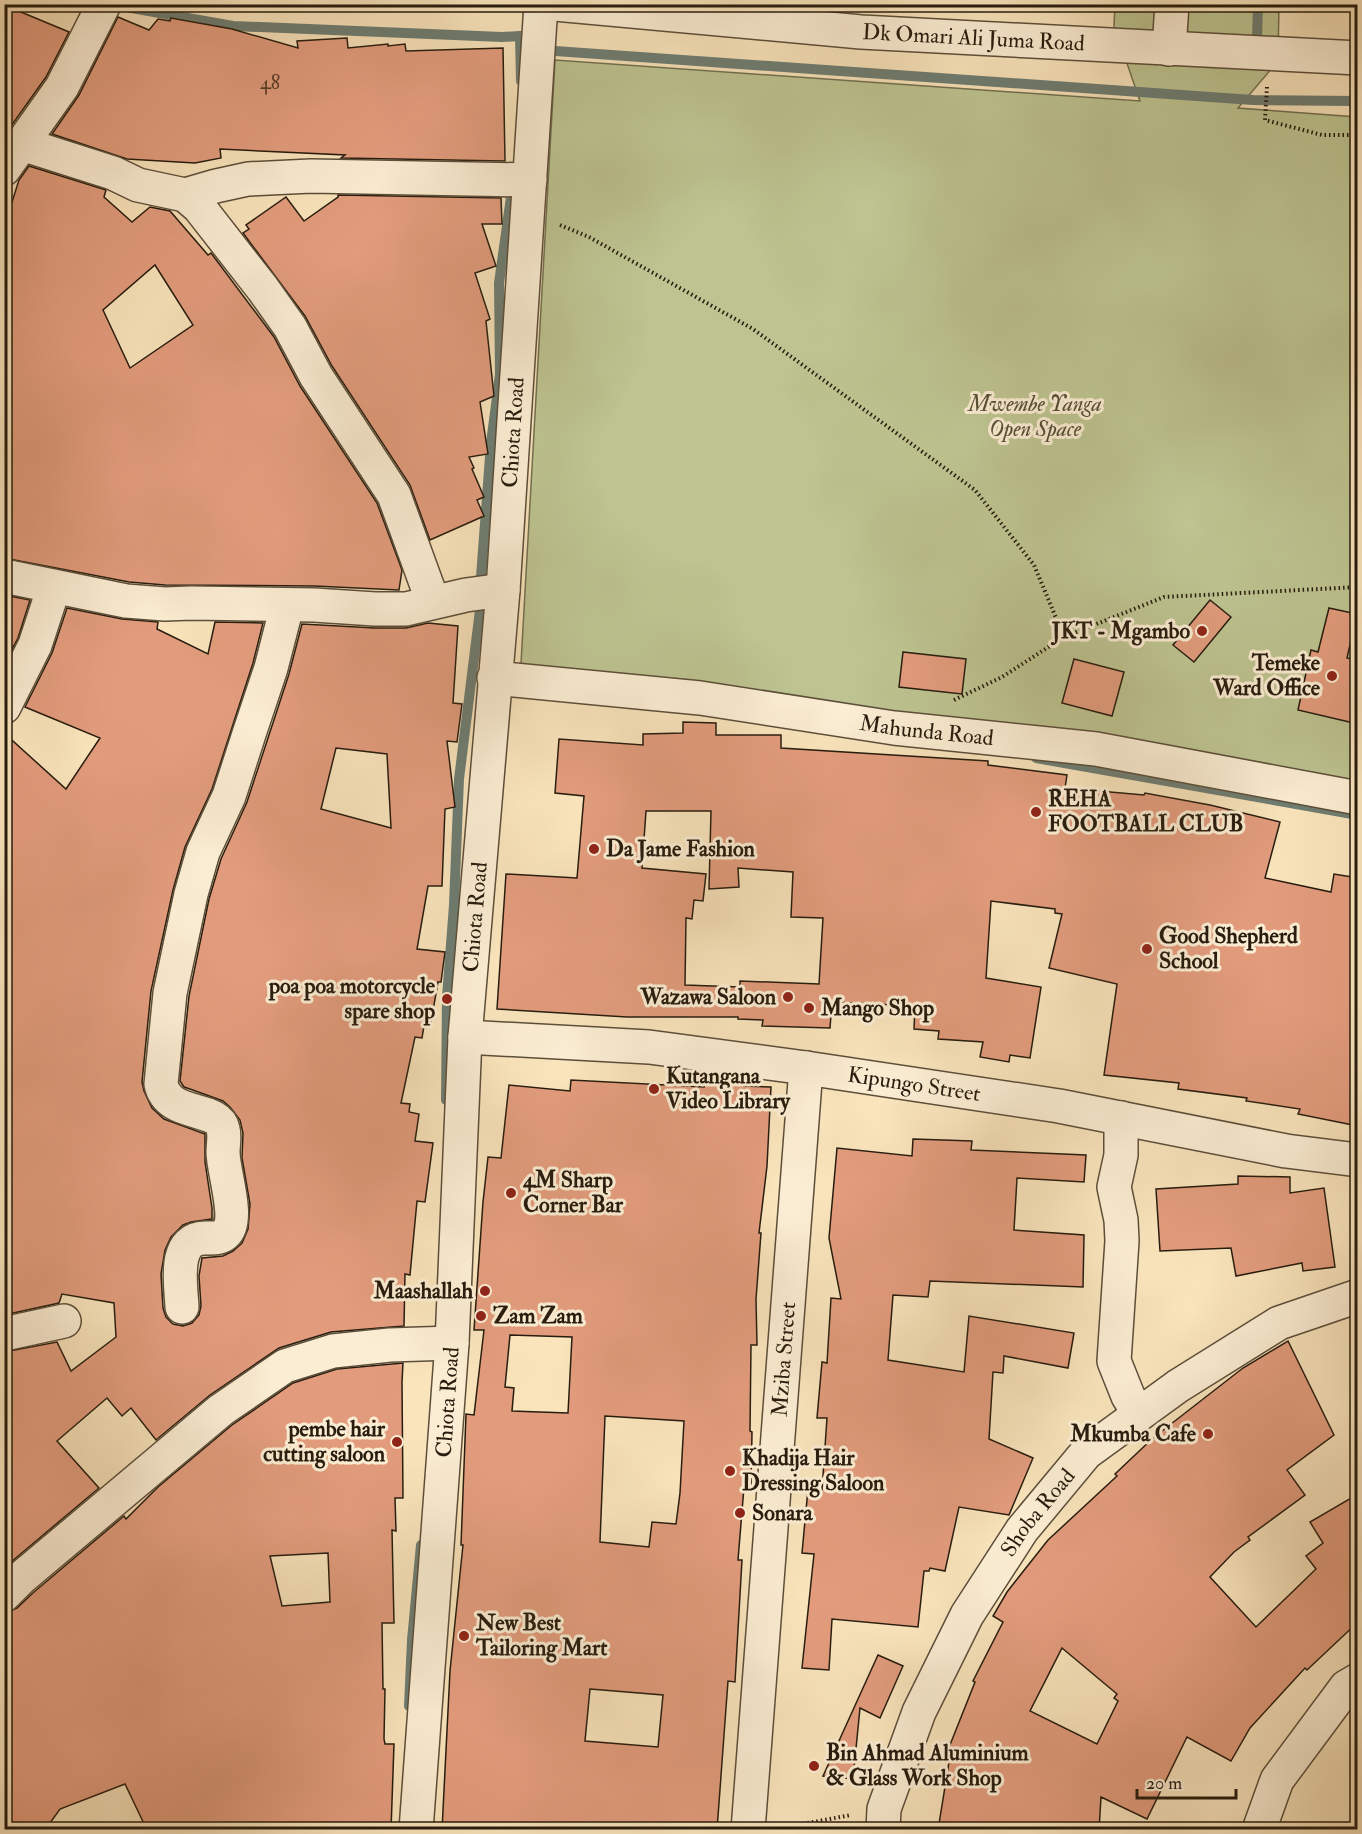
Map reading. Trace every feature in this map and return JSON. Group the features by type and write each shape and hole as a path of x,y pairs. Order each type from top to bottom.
{"street":[{"path":"104,4 62,87 9,162 113,173 138,185 185,195 200,207 290,327 316,376 394,495 433,602"},
{"name":"Chiota Road","path":"416,1830 452,1343 465,1037 494,678 486,592 528,213 518,179 541,4"},
{"name":"Dk Omari Ali Juma Road","path":"555,4 865,18 1169,49 1358,58"},
{"path":"1169,49 1172,4"},
{"path":"185,195 248,179 311,176 518,179"},
{"path":"4,576 126,602 406,609 486,592"},
{"path":"4,707 35,645 54,587"},
{"path":"182,1307 180,1261 186,1246 197,1238 219,1238 225,1235 230,1228 232,1208 223,1154 222,1126 216,1119 174,1104 163,1095 161,1084 170,993 191,894 203,852 229,796 271,668 287,606"},
{"name":"Mahunda Road","path":"494,678 700,698 894,728 1096,749 1358,798"},
{"name":"Kipungo Street","path":"465,1037 649,1047 806,1068 1059,1106 1286,1151 1358,1160"},
{"name":"Mziba Street","path":"748,1830 806,1068"},
{"path":"1121,1118 1121,1155 1114,1187 1121,1220 1122,1241 1114,1361 1128,1396 1139,1414"},
{"name":"Shoba Road","path":"883,1819 919,1712 967,1615 1022,1530 1086,1453 1178,1386 1279,1323 1358,1296"},
{"path":"4,1334 64,1321"},
{"path":"10,1578 221,1410 285,1366 333,1351 390,1345 452,1343"},
{"path":"1259,1830 1277,1780 1346,1687 1358,1680"}],"path":[{"path":"1266,54 1265,120 1322,135 1358,135"},
{"path":"528,213 589,237 753,329 975,490 1034,565 1064,637"},
{"path":"948,702 1002,677 1064,637 1164,597 1358,587"},
{"path":"770,1830 883,1819"}],"green space":[{"name":"Mwembe Yanga Open Space","path":"1115,5 1279,5 1278,61 1238,108 1357,117 1357,802 520,681 555,60 1140,101 1114,26"}],"building":[{"path":"4,5 69,32 46,77 4,136"},
{"path":"118,17 149,30 158,19 170,21 171,18 232,29 298,48 297,41 347,38 348,48 405,44 406,51 503,48 505,161 341,158 345,155 220,149 221,158 195,163 127,159 52,134 79,95"},
{"path":"29,166 106,190 104,197 132,222 150,207 170,211 208,255 211,253 274,337 300,386 377,503 402,570 399,590 314,586 165,585 129,582 4,558 4,227 19,180","holes":["155,265 193,325 130,368 103,310"]},
{"path":"338,195 501,198 502,224 482,224 496,266 475,273 490,319 486,321 494,396 480,402 488,454 469,457 484,497 477,500 484,516 430,540 410,485 332,366 305,316 243,233 249,229 246,225 286,197 304,221"},
{"path":"4,595 30,600 18,638 4,664"},
{"name":"JKT - Mgambo","path":"1210,600 1231,617 1194,662 1173,645"},
{"path":"67,608 122,619 158,622 157,629 208,654 215,622 263,623 253,663 212,789 185,847 151,991 142,1082 144,1091 152,1108 164,1119 205,1134 205,1162 212,1219 183,1225 171,1237 165,1250 161,1274 163,1308 166,1317 173,1324 183,1326 192,1323 199,1315 201,1306 199,1276 202,1258 223,1256 242,1243 248,1229 250,1204 242,1158 243,1133 240,1120 223,1101 184,1087 180,1081 189,996 209,899 221,859 247,802 289,674 302,624 375,628 406,628 428,623 458,626 453,703 462,704 457,742 447,741 455,807 445,809 442,886 428,886 417,949 445,952 441,982 438,982 431,1022 425,1020 422,1038 415,1037 401,1103 410,1104 409,1112 419,1114 415,1141 433,1143 425,1202 417,1201 410,1275 405,1274 404,1326 331,1332 279,1348 210,1395 156,1440 131,1408 122,1416 107,1398 57,1441 99,1488 4,1568 4,1352 57,1342 71,1371 116,1337 114,1303 62,1294 59,1303 4,1315 4,733 66,789 100,738 25,707 52,653","holes":["336,748 387,754 391,828 321,809"]},
{"name":"Temeke Ward Office","path":"1329,608 1357,614 1347,658 1358,661 1358,724 1298,710 1311,650 1318,652"},
{"path":"903,652 966,659 962,694 899,687"},
{"path":"1074,659 1124,672 1112,716 1062,703"},
{"path":"683,722 716,723 716,735 781,735 781,748 988,761 988,765 1067,775 1065,788 1144,795 1145,793 1210,805 1280,822 1265,878 1331,892 1334,874 1358,878 1358,1126 1298,1114 1300,1109 1246,1101 1247,1098 1178,1089 1179,1083 1104,1075 1117,984 1049,968 1062,914 1055,913 1055,909 991,901 986,978 1041,987 1030,1058 1010,1055 1009,1062 980,1057 983,1042 938,1039 939,1031 914,1029 915,1006 832,1002 830,1028 762,1026 763,1020 738,1019 738,1017 627,1017 497,1009 506,874 577,878 584,796 555,793 559,739 643,745 643,734 683,733","holes":["646,811 711,811 709,889 739,887 738,868 793,872 791,917 823,918 819,984 740,981 740,987 685,985 686,918 692,919 694,900 703,901 706,874 642,868"]},
{"path":"704,1074 744,1079 744,1086 771,1087 767,1166 759,1233 761,1233 756,1299 757,1345 751,1345 751,1487 744,1487 738,1560 742,1560 735,1682 728,1681 717,1830 442,1830 450,1671 463,1545 461,1545 466,1414 474,1415 484,1330 474,1330 483,1202 488,1157 501,1158 509,1085 570,1091 571,1080 704,1087","holes":["510,1335 572,1337 568,1413 512,1411 514,1388 505,1387","605,1416 684,1421 676,1524 652,1522 649,1547 600,1542","590,1689 663,1695 658,1747 585,1741"]},
{"path":"913,1139 972,1141 971,1150 1086,1155 1084,1182 1017,1178 1014,1230 1084,1235 1083,1287 930,1281 928,1297 893,1295 888,1360 964,1372 969,1316 1074,1333 1068,1368 1004,1356 1003,1373 993,1372 989,1439 1033,1458 1009,1515 959,1507 945,1571 930,1568 929,1571 924,1571 918,1627 832,1619 829,1670 802,1668 814,1554 802,1553 808,1489 822,1490 827,1418 817,1418 822,1362 827,1363 831,1298 841,1299 829,1238 837,1148 912,1156"},
{"path":"1238,1176 1290,1177 1290,1193 1324,1188 1335,1267 1303,1271 1302,1263 1236,1276 1231,1248 1160,1251 1156,1189 1238,1184"},
{"path":"1288,1341 1334,1435 1287,1470 1305,1495 1248,1537 1250,1540 1234,1552 1210,1577 1256,1627 1316,1569 1306,1556 1323,1543 1310,1522 1358,1494 1358,1622 1307,1670 1305,1668 1250,1728 1231,1761 1187,1737 1147,1819 1101,1797 1099,1830 938,1830 950,1756 946,1755 975,1682 973,1681 1003,1622 993,1616 1007,1592 1048,1540 1117,1476 1115,1474 1153,1438 1243,1368","holes":["1062,1648 1117,1694 1114,1698 1118,1701 1097,1744 1030,1711"]},
{"path":"403,1363 403,1498 395,1498 396,1531 392,1530 394,1623 382,1623 383,1689 385,1689 384,1739 385,1744 394,1744 391,1830 147,1830 125,1784 60,1809 45,1830 4,1830 4,1613 17,1608 124,1516 126,1519 158,1487 232,1425 293,1383 337,1369","holes":["328,1553 330,1602 282,1606 270,1556"]},
{"path":"878,1655 903,1666 880,1718 860,1708 853,1779 823,1776"}],"waterway":[{"path":"109,4 233,26 520,36 525,40"},
{"path":"1258,4 1257,41 1265,42"},
{"path":"520,36 521,81"},
{"path":"541,50 1253,100 1358,101"},
{"path":"446,1100 447,997 454,905 459,779 482,594 481,577 491,443 500,374 499,283 513,183"},
{"path":"1036,758 1358,815"},
{"path":"409,1706 412,1640 421,1545"}],"place":[{"name":"JKT - Mgambo","path":"1202,631"},
{"name":"Temeke Ward Office","path":"1332,676"},
{"name":"REHA FOOTBALL CLUB","path":"1036,812"},
{"name":"Da Jame Fashion","path":"594,849"},
{"name":"Good Shepherd School","path":"1147,949"},
{"name":"Wazawa Saloon","path":"788,997"},
{"name":"poa poa motorcycle spare shop","path":"447,999"},
{"name":"Mango Shop","path":"809,1008"},
{"name":"Kutangana Video Library","path":"654,1089"},
{"name":"4M Sharp Corner Bar","path":"511,1193"},
{"name":"Maashallah","path":"485,1291"},
{"name":"Zam Zam","path":"481,1316"},
{"name":"Mkumba Cafe","path":"1208,1434"},
{"name":"pembe hair cutting saloon","path":"397,1442"},
{"name":"Khadija Hair Dressing Saloon","path":"730,1471"},
{"name":"Sonara","path":"740,1513"},
{"name":"New Best Tailoring Mart","path":"464,1636"},
{"name":"Bin Ahmad Aluminium & Glass Work Shop","path":"814,1766"}]}
